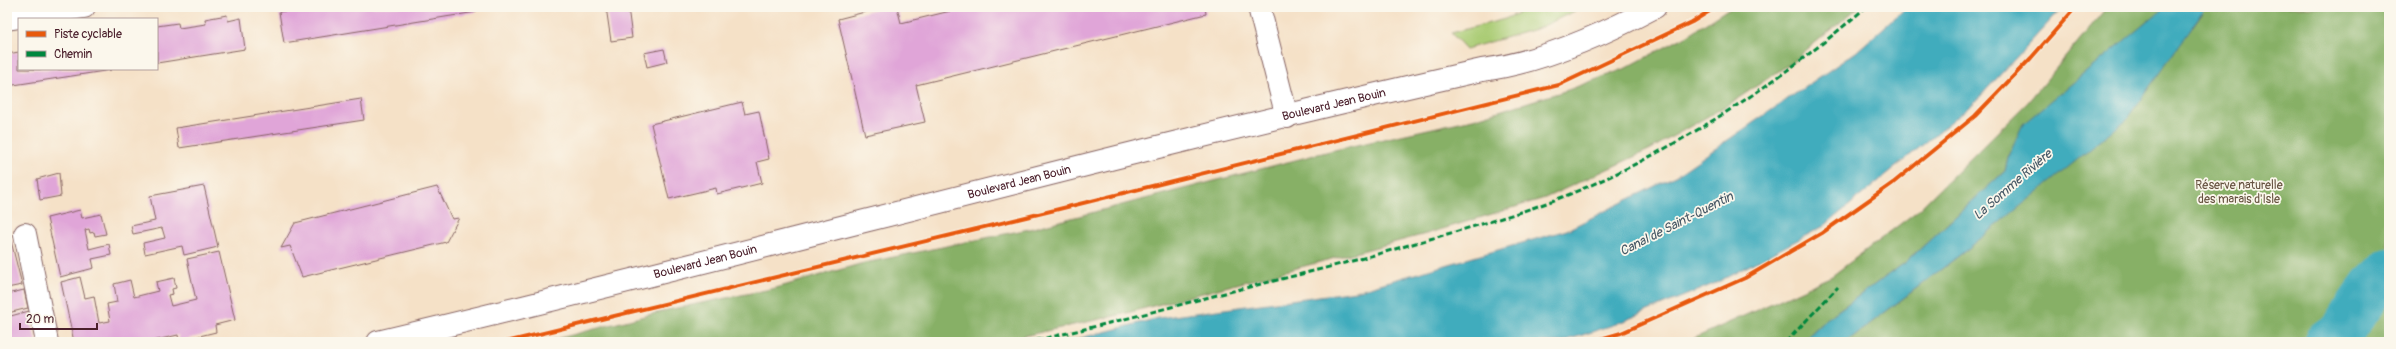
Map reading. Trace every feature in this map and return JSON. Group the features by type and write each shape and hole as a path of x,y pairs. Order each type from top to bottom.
{"street":[{"path":"7,19 84,7"},
{"path":"1259,7 1287,117"},
{"name":"Boulevard Jean Bouin","path":"378,342 837,229 1213,132 1287,117 1462,74 1505,67 1621,25 1655,7"},
{"path":"25,234 47,342"}],"green space":[{"path":"1532,7 1583,7 1539,28 1466,49 1451,33 1505,19"},
{"path":"1731,7 1859,7 1788,65 1731,103 1651,149 1545,198 1426,234 1123,314 997,342 545,342 667,310 776,288 860,264 1029,229 1330,151 1473,119 1568,90 1624,69 1688,35"},
{"path":"2107,7 2165,7 2009,154 2005,171 1906,262 1825,320 1802,342 1686,342 1832,276 1916,212 2028,102"},
{"name":"Réserve naturelle des marais d'Isle","path":"2206,7 2389,7 2389,342 1846,342 1969,248 2193,26"}],"water":[{"name":"Canal de Saint-Quentin","path":"1907,7 2063,7 1975,102 1824,226 1716,283 1616,324 1561,342 1065,342 1159,318 1356,291 1567,230 1677,175 1856,52"},
{"name":"La Somme Rivière","path":"2165,7 2206,7 2126,120 1969,248 1846,342 1802,342 1825,320 1906,262 2005,171 2009,154 2023,124"}],"building":[{"path":"292,7 475,7 476,12 284,43 279,12 292,10"},
{"path":"606,7 628,7 632,38 611,41"},
{"path":"884,7 897,7 901,23 967,7 1205,7 1206,14 916,85 925,122 865,135 838,19"},
{"path":"227,15 228,21 241,18 245,49 158,63 158,26 178,23 179,28 206,24 205,19"},
{"path":"664,49 667,62 647,67 644,53"},
{"path":"18,52 18,70 111,70 7,86 7,54"},
{"path":"361,99 364,120 179,148 176,128"},
{"path":"742,102 745,114 759,111 769,159 757,162 762,183 717,194 716,188 669,199 651,124"},
{"path":"59,173 61,196 40,200 37,179"},
{"path":"204,186 218,247 184,255 182,246 145,254 143,243 165,238 162,228 133,234 131,226 155,221 150,196"},
{"path":"437,187 452,219 459,218 446,242 302,277 290,246 281,248 295,223"},
{"path":"80,210 82,218 101,214 106,234 95,236 94,232 90,233 89,229 85,230 89,249 109,244 111,255 92,259 94,268 60,277 47,218"},
{"path":"7,225 22,285 7,288"},
{"path":"219,252 235,320 215,325 216,332 179,341 178,335 148,342 74,342 61,282 80,277 85,298 94,296 99,323 110,321 107,304 117,302 114,284 130,280 134,297 158,291 156,282 174,278 176,288 172,289 173,294 168,295 171,306 196,300 187,259"},
{"path":"24,290 28,308 8,313 7,294"},
{"path":"29,311 36,342 7,342 7,317"}],"waterway":[{"path":"2327,342 2341,332 2372,287 2389,271"}],"marked path":[{"path":"1028,342 1123,320 1374,255 1550,202 1634,165 1704,126 1772,82 1866,7"},
{"path":"1786,342 1838,287"}],"cycle path":[{"path":"506,342 1055,210 1559,85 1692,22 1716,7"},
{"path":"1590,342 1621,333 1745,278 1822,233 1893,183 1975,116 2031,58 2076,7"}]}
